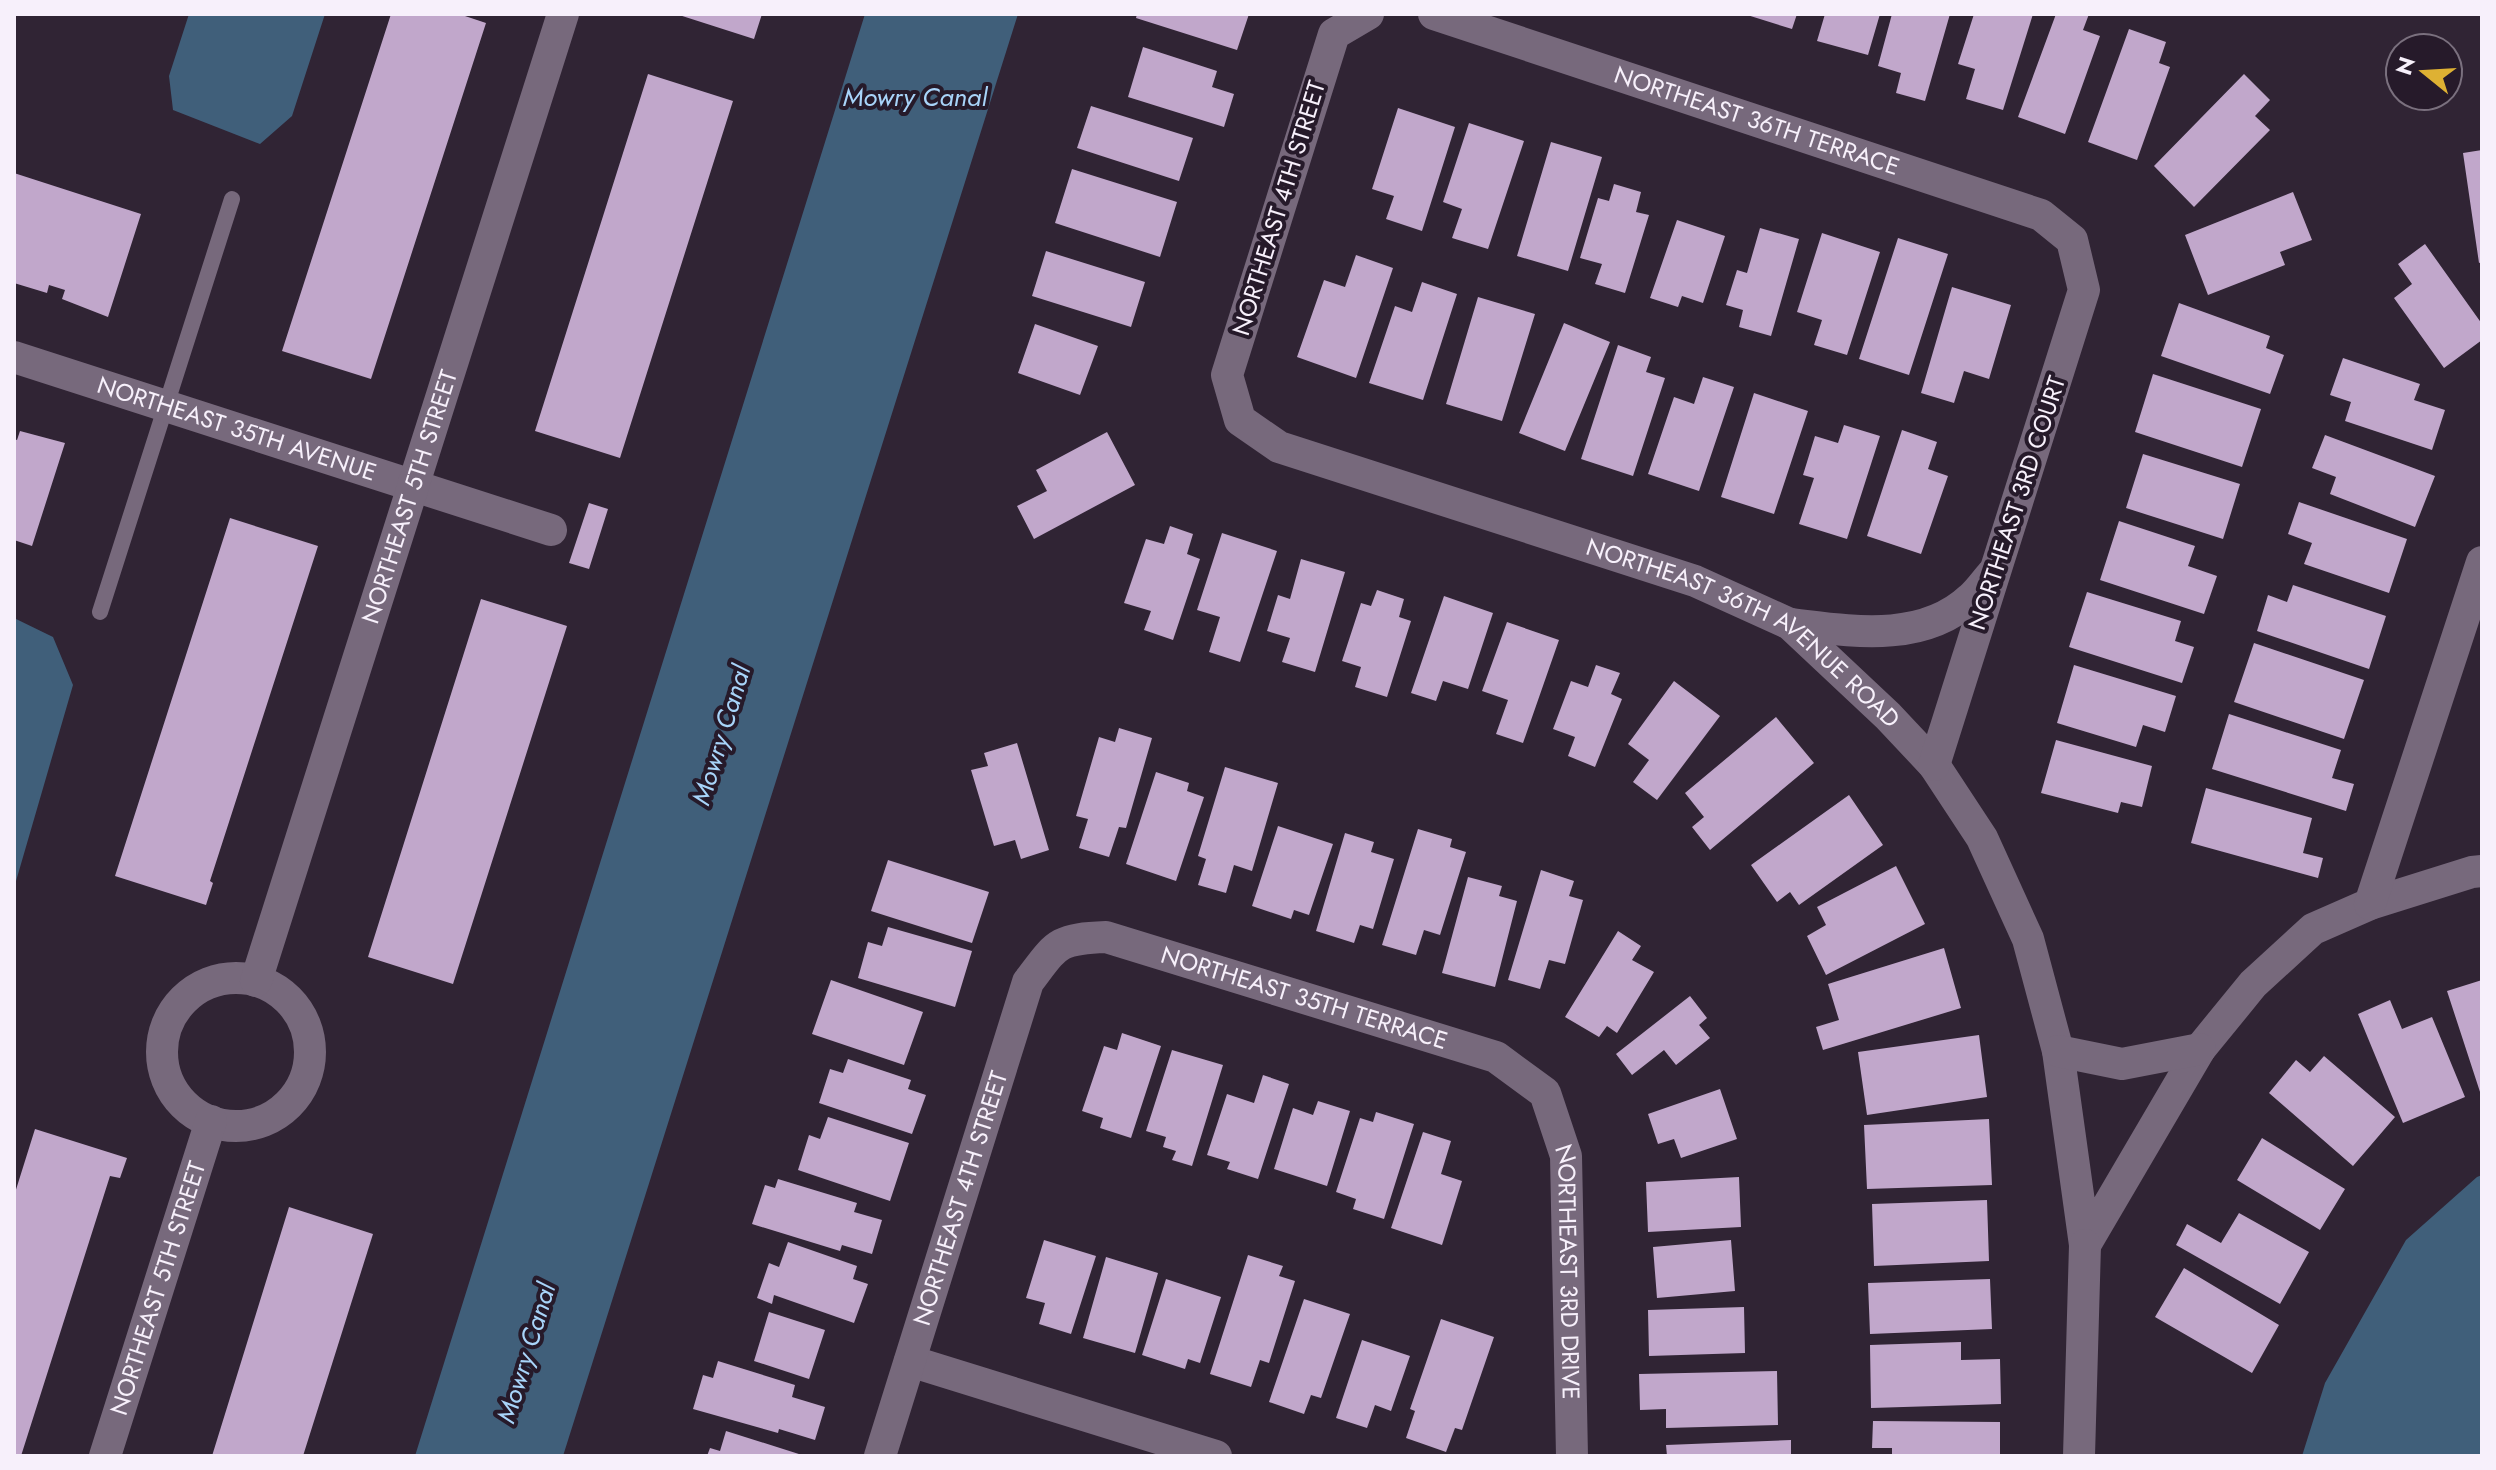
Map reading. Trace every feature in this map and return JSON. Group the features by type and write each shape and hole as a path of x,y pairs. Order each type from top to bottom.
{"street":[{"name":"NORTHEAST 5TH STREET","path":"256,981 563,14"},
{"name":"NORTHEAST 4TH STREET","path":"1240,420 1227,375 1334,34 1368,14"},
{"name":"NORTHEAST 36TH TERRACE","path":"1434,14 2041,215 2072,240"},
{"name":"NORTHEAST 3RD COURT","path":"1934,765 2084,290 2072,240"},
{"name":"NORTHEAST 35TH AVENUE","path":"14,357 551,530"},
{"name":"NORTHEAST 36TH AVENUE ROAD","path":"1240,420 1279,447 1695,581 1790,624 1888,716 1934,765 1982,838 2028,939 2058,1051 2085,1245 2079,1456"},
{"path":"2370,904 2482,562"},
{"path":"1790,624 1838,630 1898,631 1923,626 1947,615 1970,599 1996,569"},
{"path":"2085,1245 2200,1049 2253,984 2313,929 2370,904 2482,871"},
{"name":"NORTHEAST 35TH TERRACE","path":"1055,947 1077,939 1106,937 1496,1057 1545,1093"},
{"name":"NORTHEAST 4TH STREET","path":"880,1456 1028,982 1055,947"},
{"path":"238,978 256,981 281,992 297,1010 307,1030 310,1054 306,1076 293,1099 274,1116 250,1125 224,1126 200,1117 180,1101 167,1079 162,1054 166,1028 177,1007 194,991 214,981 238,978"},
{"path":"2058,1051 2122,1064 2200,1049"},
{"name":"NORTHEAST 3RD DRIVE","path":"1545,1093 1566,1156 1572,1456"},
{"name":"NORTHEAST 5TH STREET","path":"105,1456 211,1121"},
{"path":"910,1361 1216,1456"}],"lane":[{"path":"100,612 232,199"}],"water":[{"path":"189,14 325,14 292,116 260,144 173,110 169,76"},
{"name":"Mowry Canal","path":"865,14 1018,14 563,1456 415,1456"},
{"path":"14,618 53,637 73,685 14,888"},
{"path":"2482,1175 2482,1456 2302,1456 2325,1383 2406,1240"}],"building":[{"path":"391,14 459,14 486,23 371,379 282,351"},
{"path":"676,14 762,14 754,39"},
{"path":"1137,14 1249,14 1237,50 1136,18"},
{"path":"1744,14 1797,14 1792,29"},
{"path":"1825,14 1880,14 1868,55 1817,41"},
{"path":"1892,14 1950,14 1925,101 1896,93 1901,73 1878,66"},
{"path":"1974,14 2033,14 2003,110 1966,99 1975,69 1958,64"},
{"path":"2056,14 2089,14 2083,30 2100,36 2065,134 2018,117"},
{"path":"2129,29 2166,42 2159,63 2170,67 2137,160 2088,142"},
{"path":"1143,47 1217,71 1212,87 1234,94 1224,127 1128,97"},
{"path":"648,74 733,101 620,458 535,431"},
{"path":"2244,74 2270,100 2255,116 2270,130 2194,207 2154,166"},
{"path":"1091,106 1193,138 1179,181 1077,148"},
{"path":"1398,108 1455,127 1422,231 1386,219 1394,196 1372,189"},
{"path":"1469,123 1524,141 1488,249 1452,238 1462,209 1443,202"},
{"path":"1551,142 1602,157 1568,271 1517,256"},
{"path":"2482,150 2482,262 2479,263 2463,153"},
{"path":"1072,169 1177,202 1160,257 1055,223"},
{"path":"14,173 141,214 108,317 62,299 65,290 49,285 47,293 14,283"},
{"path":"1614,184 1641,192 1636,212 1649,215 1625,293 1595,284 1602,264 1580,258 1598,198 1609,201"},
{"path":"2293,192 2312,240 2280,252 2285,265 2208,295 2185,235"},
{"path":"1677,220 1725,236 1703,303 1682,296 1678,307 1650,298"},
{"path":"1760,228 1799,239 1771,336 1739,327 1743,310 1726,305 1737,270 1747,273"},
{"path":"1822,233 1880,252 1847,355 1814,345 1822,320 1797,312"},
{"path":"1898,238 1948,254 1909,375 1859,359"},
{"path":"2425,244 2482,324 2482,340 2444,368 2394,298 2412,284 2398,264"},
{"path":"1046,251 1145,282 1131,327 1032,296"},
{"path":"1356,255 1393,268 1356,378 1297,357 1324,280 1345,287"},
{"path":"1422,282 1457,294 1423,400 1369,383 1395,306 1412,312"},
{"path":"1952,287 2011,305 1989,379 1964,371 1954,403 1921,393"},
{"path":"1478,297 1535,314 1502,421 1446,404"},
{"path":"2179,303 2270,336 2266,348 2284,355 2270,394 2161,356"},
{"path":"1564,323 1610,342 1565,451 1519,433"},
{"path":"1035,324 1098,346 1080,395 1018,373"},
{"path":"1618,345 1651,357 1646,372 1665,378 1633,476 1581,459"},
{"path":"2343,358 2420,384 2414,400 2445,410 2432,450 2345,421 2351,402 2330,395"},
{"path":"2153,374 2261,409 2242,467 2135,432"},
{"path":"1703,377 1734,387 1699,491 1648,474 1674,397 1694,404"},
{"path":"1754,393 1808,411 1774,514 1721,497"},
{"path":"1844,425 1880,436 1847,539 1799,524 1814,478 1803,475 1815,436 1838,443"},
{"path":"1902,430 1937,442 1928,469 1948,476 1921,554 1867,536"},
{"path":"20,431 65,443 32,546 14,540 14,439 17,440"},
{"path":"1107,432 1135,485 1034,539 1017,506 1047,491 1036,470"},
{"path":"2325,435 2435,476 2415,527 2330,494 2336,477 2312,468"},
{"path":"2143,454 2240,484 2223,539 2126,508"},
{"path":"2299,502 2407,539 2389,593 2304,564 2312,543 2288,534"},
{"path":"589,503 608,509 589,569 569,563"},
{"path":"230,518 318,546 210,881 213,883 206,905 115,876"},
{"path":"2119,521 2195,546 2188,566 2217,576 2204,614 2100,580"},
{"path":"1170,526 1193,534 1187,554 1200,559 1173,640 1144,630 1151,611 1124,603 1146,539 1164,544"},
{"path":"1222,533 1277,551 1240,662 1209,652 1220,617 1197,610"},
{"path":"1301,559 1345,572 1315,672 1282,662 1290,638 1267,631 1278,595 1290,599"},
{"path":"2293,585 2386,616 2369,669 2257,631 2268,595 2287,602"},
{"path":"1377,590 1404,599 1399,617 1411,621 1387,697 1355,687 1361,667 1342,661 1361,603 1371,606"},
{"path":"2087,592 2181,621 2175,641 2194,647 2182,683 2069,647"},
{"path":"1444,596 1493,613 1468,689 1443,681 1436,701 1411,693"},
{"path":"481,599 567,626 453,984 368,957"},
{"path":"1507,622 1559,640 1523,743 1496,734 1508,700 1482,691"},
{"path":"2254,643 2364,680 2344,739 2234,702"},
{"path":"1596,665 1620,673 1611,694 1622,699 1595,767 1568,756 1575,737 1553,729 1571,681 1588,687"},
{"path":"2074,665 2176,696 2165,732 2143,725 2136,747 2057,723"},
{"path":"1674,681 1720,716 1657,800 1633,782 1649,760 1628,744"},
{"path":"2229,714 2341,750 2332,778 2354,784 2346,811 2212,769"},
{"path":"1776,717 1814,763 1710,850 1692,827 1704,817 1685,793"},
{"path":"1119,728 1152,738 1126,828 1119,827 1109,857 1079,848 1088,819 1076,816 1099,737 1115,742"},
{"path":"2056,740 2152,766 2142,807 2121,802 2118,813 2041,793"},
{"path":"1017,743 1049,850 1021,859 1015,840 994,846 971,770 988,766 984,753"},
{"path":"1225,767 1278,783 1252,871 1234,865 1226,893 1198,885 1206,859 1198,856"},
{"path":"1156,772 1189,783 1187,791 1204,797 1176,881 1126,864"},
{"path":"2206,788 2312,818 2303,853 2323,858 2318,878 2191,843"},
{"path":"1849,795 1883,845 1799,905 1790,892 1777,902 1751,865"},
{"path":"1278,826 1333,844 1309,915 1294,910 1291,919 1252,906"},
{"path":"1418,829 1452,839 1450,847 1466,852 1440,935 1424,930 1416,955 1382,945"},
{"path":"1345,833 1374,842 1371,852 1394,859 1373,929 1360,925 1354,943 1316,931"},
{"path":"888,860 989,892 972,943 871,911"},
{"path":"1896,866 1925,924 1826,975 1807,936 1826,925 1817,907"},
{"path":"1541,870 1574,881 1569,896 1583,900 1565,964 1549,960 1540,989 1508,980"},
{"path":"1468,877 1502,886 1499,896 1517,901 1495,987 1442,973"},
{"path":"888,927 972,951 955,1007 858,978 868,942 882,946"},
{"path":"1618,931 1641,946 1632,960 1654,972 1617,1033 1607,1026 1599,1037 1565,1017"},
{"path":"1944,948 1961,1008 1823,1050 1816,1027 1839,1020 1828,984"},
{"path":"831,980 923,1012 904,1065 812,1034"},
{"path":"2482,980 2482,1095 2481,1095 2447,991"},
{"path":"1690,996 1707,1018 1699,1025 1710,1038 1676,1065 1664,1050 1632,1075 1616,1054"},
{"path":"2390,1000 2402,1029 2432,1017 2465,1097 2403,1123 2358,1014"},
{"path":"1122,1033 1161,1046 1131,1138 1100,1128 1103,1118 1082,1111 1104,1046 1117,1050"},
{"path":"1979,1035 1987,1097 1867,1115 1858,1052"},
{"path":"1172,1050 1223,1065 1192,1166 1172,1160 1176,1151 1163,1147 1166,1137 1146,1131"},
{"path":"2324,1056 2395,1117 2353,1166 2269,1093 2296,1060 2310,1072"},
{"path":"848,1059 911,1080 908,1089 926,1095 912,1134 819,1103 830,1069 843,1073"},
{"path":"1263,1075 1289,1084 1258,1179 1227,1169 1230,1162 1207,1155 1227,1094 1254,1103"},
{"path":"1720,1089 1737,1139 1681,1158 1674,1139 1658,1144 1648,1114"},
{"path":"1318,1101 1350,1111 1327,1186 1274,1169 1293,1108 1313,1115"},
{"path":"1376,1112 1414,1124 1384,1219 1353,1209 1356,1199 1336,1192 1360,1118 1373,1122"},
{"path":"828,1117 909,1143 890,1201 798,1170 809,1135 820,1139"},
{"path":"1989,1119 1992,1185 1867,1189 1864,1125"},
{"path":"35,1129 127,1158 120,1178 110,1176 21,1456 14,1456 14,1196"},
{"path":"1423,1132 1451,1141 1441,1174 1462,1181 1442,1245 1391,1228"},
{"path":"2262,1138 2345,1189 2320,1230 2237,1180"},
{"path":"1739,1177 1741,1227 1648,1232 1646,1182"},
{"path":"778,1179 857,1203 854,1212 882,1220 872,1254 842,1245 840,1251 752,1224 765,1185 775,1188"},
{"path":"1987,1200 1989,1261 1874,1266 1872,1204"},
{"path":"289,1207 373,1234 303,1456 212,1456"},
{"path":"2239,1213 2309,1252 2280,1304 2176,1245 2187,1224 2221,1243"},
{"path":"1044,1240 1096,1256 1071,1334 1039,1324 1045,1303 1026,1298"},
{"path":"1731,1240 1735,1291 1657,1298 1653,1247"},
{"path":"788,1242 857,1266 853,1279 868,1284 854,1323 774,1295 772,1304 757,1298 769,1263 779,1267"},
{"path":"1248,1255 1283,1266 1279,1276 1295,1281 1269,1363 1260,1360 1251,1387 1210,1374"},
{"path":"1106,1257 1158,1273 1135,1353 1083,1338"},
{"path":"2184,1268 2279,1325 2252,1373 2155,1317"},
{"path":"1166,1279 1221,1297 1200,1363 1188,1359 1185,1369 1142,1355"},
{"path":"1990,1279 1992,1329 1870,1334 1868,1283"},
{"path":"1304,1299 1350,1314 1321,1398 1311,1395 1304,1414 1269,1402"},
{"path":"1744,1307 1745,1353 1649,1356 1648,1310"},
{"path":"769,1312 825,1330 809,1379 754,1361"},
{"path":"1441,1319 1494,1337 1462,1430 1455,1428 1446,1452 1406,1438 1415,1411 1410,1409"},
{"path":"1362,1340 1410,1356 1391,1411 1375,1405 1367,1428 1336,1418"},
{"path":"1961,1342 1961,1360 2000,1359 2001,1404 1871,1408 1870,1345"},
{"path":"718,1361 795,1385 792,1397 825,1407 815,1440 693,1409 703,1375 713,1378"},
{"path":"1777,1371 1778,1425 1666,1428 1666,1409 1640,1410 1639,1374"},
{"path":"1873,1421 2000,1422 2000,1456 1892,1456 1892,1448 1872,1448"},
{"path":"726,1431 802,1456 707,1456 710,1448 720,1451"},
{"path":"1791,1440 1791,1456 1667,1456 1666,1445"}]}
